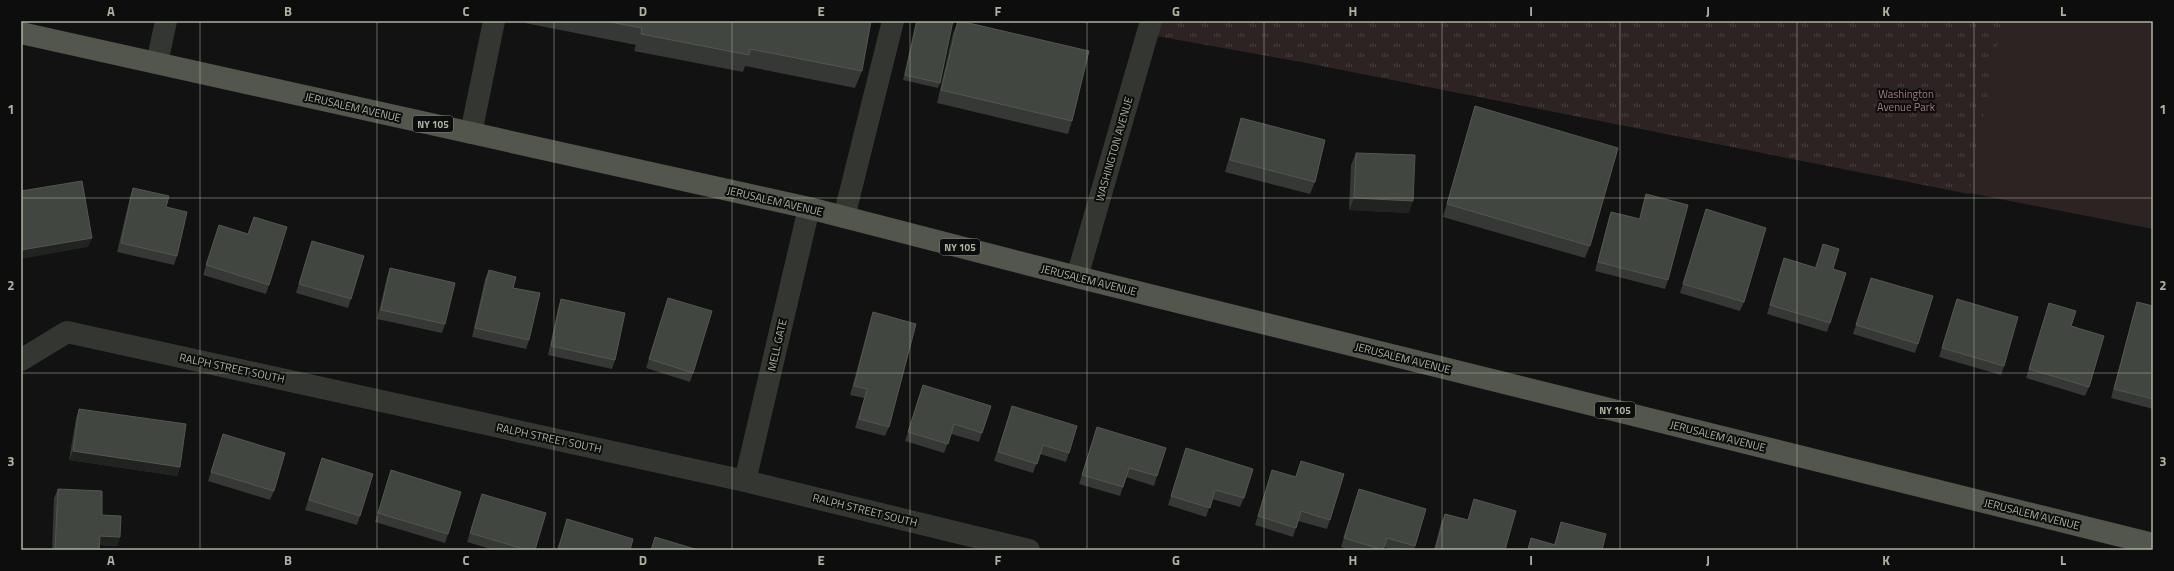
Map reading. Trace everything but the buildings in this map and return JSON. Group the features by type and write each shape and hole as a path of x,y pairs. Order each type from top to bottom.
{"main road":[{"name":"JERUSALEM AVENUE","path":"21,33 809,208 2125,544 2153,544"}],"street":[{"path":"157,63 166,21"},
{"path":"471,133 494,21"},
{"path":"844,217 893,21"},
{"name":"WASHINGTON AVENUE","path":"1076,277 1151,21"},
{"name":"MELL GATE","path":"745,481 809,208"},
{"name":"RALPH STREET SOUTH","path":"21,360 68,332 745,481 1029,550"}],"green space":[{"name":"Washington Avenue Park","path":"1160,21 2002,21 1969,194 1307,63 1156,36"},
{"name":"Washington Avenue Park","path":"1318,21 2153,21 2153,229 1307,63"}]}
